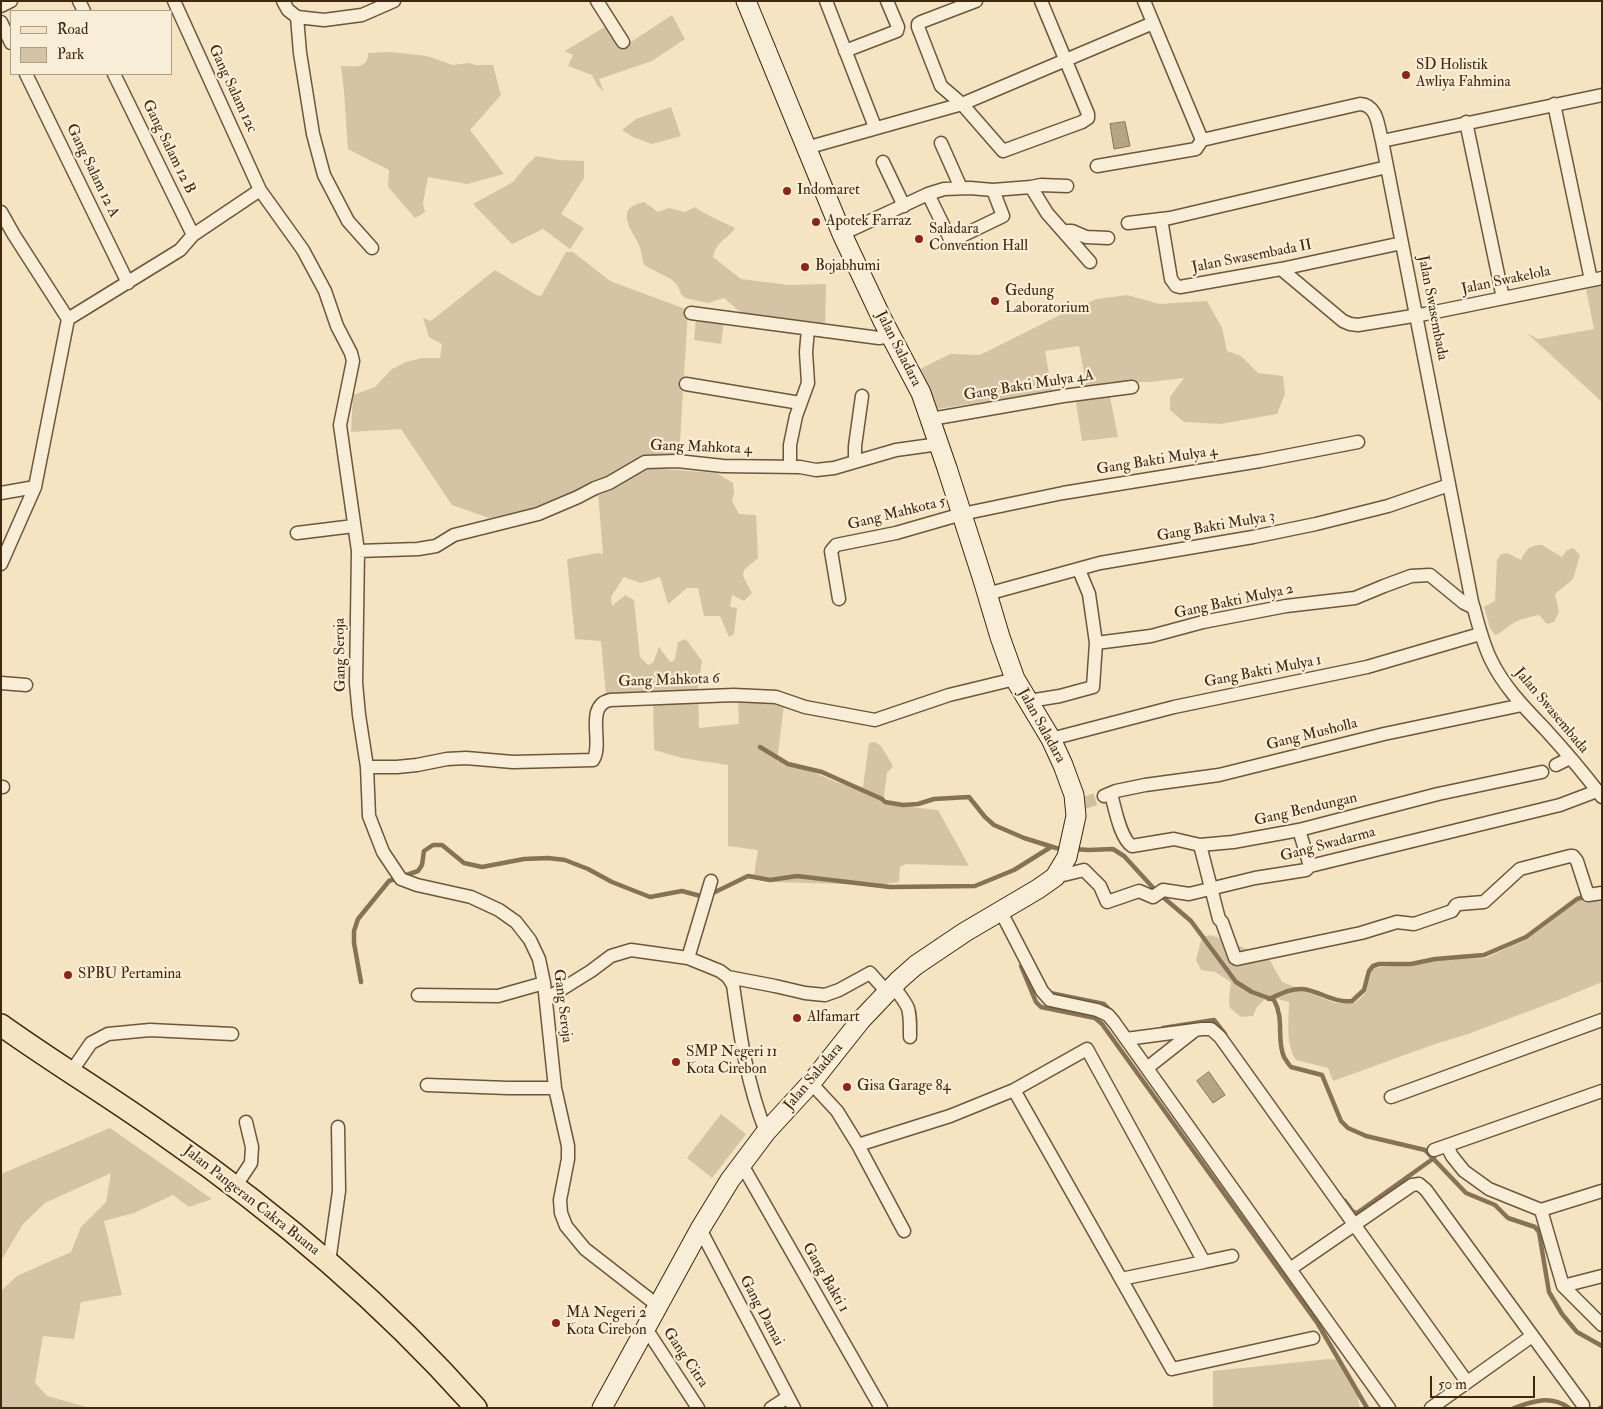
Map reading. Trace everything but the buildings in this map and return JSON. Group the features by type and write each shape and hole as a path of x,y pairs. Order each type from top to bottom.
{"main road":[{"name":"Jalan Pangeran Cakra Buana","path":"1,1025 164,1135 288,1227 329,1262 419,1349 476,1408"}],"street":[{"path":"1,6 11,1"},
{"name":"Gang Salam 12c","path":"174,1 260,190 303,250 325,291 337,326 351,353 353,362 340,425 354,526"},
{"path":"283,1 288,10 297,17 324,20 362,15 394,1"},
{"path":"597,1 623,42"},
{"name":"Jalan Saladara","path":"602,1408 700,1229 742,1163 766,1132 811,1083 861,1020 916,965 1000,910 1038,889 1058,874 1067,857 1080,805 1051,739 1016,679 1000,637 962,514 921,393 891,336 842,234 746,1"},
{"path":"826,1 875,127"},
{"path":"845,51 897,31 898,27 888,1"},
{"path":"976,1 918,24 918,27 941,86 962,104 1003,152 1088,118 1088,114 1040,1"},
{"path":"1097,166 1196,149 1202,140 1144,1"},
{"path":"297,17 300,53 313,134 324,175 348,221 372,248"},
{"path":"1,22 10,41"},
{"path":"806,148 962,104 1153,23"},
{"name":"Gang Salam 12 A","path":"26,75 128,283"},
{"name":"Gang Salam 12 B","path":"114,75 193,235"},
{"path":"1382,141 1602,95"},
{"name":"Jalan Swasembada","path":"1202,140 1360,104 1366,104 1374,112 1382,141 1480,634 1491,661 1505,683 1599,794"},
{"path":"1554,104 1597,279"},
{"path":"1466,122 1503,298"},
{"path":"941,142 961,188"},
{"path":"883,162 904,206"},
{"path":"1128,223 1161,219 1387,167"},
{"path":"842,234 928,194 944,189 993,190 1041,185 1067,186"},
{"path":"1031,187 1046,213 1090,262"},
{"path":"68,319 180,250 193,235 260,190"},
{"path":"928,194 952,241 1003,216 993,190"},
{"path":"1,212 68,319 36,487 1,564"},
{"name":"Jalan Swasembada II","path":"1161,219 1172,279 1176,286 1281,269 1402,243"},
{"path":"1063,231 1108,238"},
{"name":"Jalan Swakelola","path":"1281,269 1350,324 1374,323 1597,279"},
{"path":"691,313 879,338 891,336"},
{"path":"790,467 790,445 800,402 808,383 806,345 808,329"},
{"path":"686,384 800,402"},
{"name":"Gang Bakti Mulya 4A","path":"931,419 1063,396 1132,387"},
{"path":"855,461 855,446 862,396"},
{"name":"Gang Bakti Mulya 4","path":"962,514 1063,493 1260,461 1358,442"},
{"name":"Gang Mahkota 4","path":"358,551 418,549 436,546 454,535 538,514 609,483 645,462 677,461 723,466 790,467 816,470 834,468 896,450 939,444"},
{"name":"Gang Bakti Mulya 3","path":"987,594 1100,563 1253,537 1316,524 1388,506 1449,485"},
{"path":"1,493 36,487"},
{"name":"Gang Mahkota 5","path":"839,599 831,551 836,545 896,533 962,514"},
{"path":"297,533 354,526"},
{"name":"Gang Seroja","path":"354,526 358,551 356,683 367,767 368,816 383,852 398,875 416,885 471,897 499,910 516,922 530,940 539,959 544,983 555,1088 568,1146 568,1159 560,1200 561,1213 566,1226 585,1249 657,1305"},
{"path":"1029,701 1060,696 1093,687 1096,643 1088,594 1079,570"},
{"name":"Gang Bakti Mulya 2","path":"1096,643 1150,636 1203,622 1286,606 1355,598 1411,576 1430,575 1464,603 1474,608"},
{"name":"Gang Bakti Mulya 1","path":"1051,739 1174,706 1367,667 1480,634"},
{"name":"Gang Mahkota 6","path":"367,767 417,766 447,759 466,758 513,762 593,760 596,755 596,718 600,704 610,700 734,695 776,697 805,707 875,720 949,695 1016,679"},
{"path":"1,683 26,684"},
{"name":"Gang Musholla","path":"1106,795 1145,785 1219,775 1384,734 1522,705"},
{"path":"1556,766 1570,758"},
{"name":"Gang Bendungan","path":"1106,795 1129,845 1174,839 1200,845 1228,843 1299,830 1438,794 1542,772"},
{"name":"Gang Swadarma","path":"1058,874 1084,870 1100,886 1107,902 1139,891 1190,894 1254,878 1306,870 1310,866 1599,794"},
{"path":"1299,830 1310,866"},
{"path":"1200,845 1219,919 1222,922 1237,959 1353,935 1397,922 1414,924 1452,911 1459,904 1484,902 1520,869 1570,856 1574,856 1577,860 1588,895 1602,893"},
{"path":"688,958 711,884"},
{"path":"1000,910 1042,991 1050,1000 1098,1010 1108,1015 1389,1408"},
{"path":"546,999 611,956 631,950 688,958 720,971 728,977 805,993 825,995 839,990 870,973 909,1007 912,1020 910,1037"},
{"path":"728,977 732,985 741,1043 755,1107 766,1132"},
{"path":"418,995 498,996 544,983"},
{"path":"1391,1097 1602,1020"},
{"path":"1126,1039 1202,1029 1211,1029 1220,1037 1467,1382"},
{"path":"71,1072 91,1043 108,1034 150,1030 232,1034"},
{"path":"1147,1068 1195,1030"},
{"path":"858,1145 950,1116 1014,1090 1087,1049 1204,1262"},
{"path":"811,1083 837,1111 858,1145 904,1231"},
{"path":"427,1085 555,1088"},
{"path":"1014,1090 1172,1369 1313,1338"},
{"path":"1434,1150 1602,1091"},
{"path":"235,1187 252,1163 252,1147 246,1122"},
{"path":"329,1262 339,1191 338,1128"},
{"path":"1447,1146 1464,1171 1488,1189 1541,1210 1602,1191"},
{"name":"Gang Bakti 1","path":"742,1163 881,1408"},
{"path":"1290,1269 1412,1185 1419,1184 1426,1190 1583,1405"},
{"path":"1541,1210 1563,1286 1602,1325"},
{"name":"Gang Damai","path":"700,1229 791,1402"},
{"path":"1121,1279 1232,1256"},
{"path":"1563,1286 1602,1276"},
{"name":"Gang Citra","path":"645,1327 698,1408"},
{"path":"1431,1408 1532,1336"},
{"path":"771,1408 791,1402"}],"green space":[{"path":"672,15 685,39 652,61 599,79 604,92 597,85 592,75 568,66 573,55 565,51 608,25 622,48"},
{"path":"390,52 427,56 453,65 468,63 493,65 501,95 470,130 504,174 467,184 428,177 423,203 425,212 415,218 388,187 389,170 348,149 341,66 363,65 366,62 368,53"},
{"path":"671,107 681,136 652,144 633,137 622,130 636,119"},
{"path":"536,156 559,160 584,161 584,178 561,214 584,228 570,249 543,229 512,244 473,204 513,182"},
{"path":"644,202 658,212 669,208 685,212 695,207 735,228 719,244 713,257 741,279 789,285 826,284 825,327 746,317 724,298 708,303 685,298 671,279 644,265 640,247 629,225 627,216 631,207"},
{"path":"566,252 573,252 610,281 688,310 679,458 603,482 545,506 489,518 452,505 401,429 351,432 353,395 375,387 392,369 406,362 422,358 440,358 442,344 429,337 423,318 431,321 495,270 536,295 541,296"},
{"path":"1602,286 1602,402 1527,333 1538,339 1594,329 1586,289"},
{"path":"1127,295 1160,304 1207,301 1222,328 1227,351 1241,356 1258,373 1283,376 1285,394 1277,414 1220,424 1184,422 1170,410 1170,397 1184,378 1150,382 1107,382 1118,437 1082,441 1076,402 1086,384 1079,346 1045,351 1052,391 938,409 920,369 950,354 980,355 1066,312 1097,299"},
{"path":"696,318 724,322 721,344 694,340"},
{"path":"649,468 717,473 733,483 734,494 732,501 739,514 756,515 758,558 744,570 743,576 752,593 744,601 732,595 730,607 737,608 734,634 729,637 720,616 704,616 698,588 687,588 668,604 660,577 641,583 624,577 611,597 612,606 625,595 634,600 640,657 648,665 653,663 659,647 670,662 675,660 678,642 686,639 702,661 698,686 699,728 739,724 738,700 771,700 784,705 777,761 839,783 863,787 869,743 875,742 881,746 893,766 887,773 883,804 938,810 969,866 906,864 900,867 899,882 878,885 773,882 754,875 758,850 728,846 728,765 682,758 654,750 653,695 606,695 601,641 575,639 567,559 597,553 603,554 598,494"},
{"path":"1537,545 1542,545 1562,557 1567,550 1573,548 1580,555 1573,579 1555,594 1559,612 1554,622 1547,624 1539,615 1525,618 1495,635 1490,628 1484,607 1495,601 1497,560 1501,554 1507,553 1521,560 1525,552"},
{"path":"1602,897 1602,982 1468,1034 1333,1081 1328,1068 1296,1060 1290,1047 1289,1039 1289,1002 1278,999 1264,1000 1257,1007 1253,1016 1241,1017 1230,1008 1231,982 1215,972 1201,970 1196,960 1202,937 1211,935 1268,957 1282,982 1335,1003 1354,1003 1366,992 1372,970 1375,968 1448,959 1486,958 1529,938 1577,901"},
{"path":"721,1114 746,1134 712,1178 687,1158"},
{"path":"110,1128 212,1199 189,1207 173,1195 134,1213 104,1221 122,1295 81,1302 74,1339 43,1336 35,1383 47,1396 90,1408 1,1408 1,1291 17,1276 71,1252 81,1227 106,1202 111,1173 45,1203 23,1224 1,1261 1,1174"},
{"path":"1329,1359 1339,1360 1356,1390 1360,1408 1213,1408 1213,1371"}],"shaded area":[{"path":"1125,122 1130,146 1114,149 1110,124"},
{"path":"1209,1072 1225,1095 1213,1103 1197,1081"}],"waterway":[{"path":"760,747 788,764 822,772 885,802 903,805 918,804 934,799 969,797 994,825 1024,838 1065,849"},
{"path":"361,982 354,943 354,931 358,919 389,881 418,871 422,865 424,851 433,845 442,845 464,863 482,867 524,859 548,858 565,860 650,897 682,891 704,897"},
{"path":"711,894 748,876 770,880 797,876 890,887 975,886 1014,870 1051,847"},
{"path":"1073,849 1113,849 1124,856 1157,892 1191,921 1236,982 1252,992 1274,1000 1279,1015 1284,1057 1291,1067 1322,1075 1341,1121 1348,1128 1366,1136 1425,1150 1466,1193 1495,1205 1508,1218 1535,1227 1539,1232 1549,1292 1562,1314 1577,1332 1602,1346"},
{"path":"1269,999 1290,990 1303,989 1333,999 1352,1001 1364,990 1369,971 1373,966 1379,964 1411,964 1435,959 1484,955 1526,937 1577,899 1584,897"},
{"path":"1021,966 1036,1002 1041,1007 1095,1018 1102,1024 1318,1324 1367,1408"},
{"path":"1050,993 1104,1004 1112,1012"},
{"path":"1163,1028 1214,1020 1225,1034"},
{"path":"1345,1201 1353,1212 1357,1213 1434,1158"},
{"path":"1514,1408 1542,1400 1549,1400 1569,1408"}],"tunnel":[{"path":"1084,803 1102,797"}],"place":[{"name":"SD Holistik Awliya Fahmina","path":"1406,75"},
{"name":"Indomaret","path":"787,191"},
{"name":"Apotek Farraz","path":"816,222"},
{"name":"Saladara Convention Hall","path":"919,239"},
{"name":"Bojabhumi","path":"805,267"},
{"name":"Gedung Laboratorium","path":"995,301"},
{"name":"SPBU Pertamina","path":"68,975"},
{"name":"Alfamart","path":"797,1018"},
{"name":"SMP Negeri 11 Kota Cirebon","path":"676,1062"},
{"name":"Gisa Garage 84","path":"847,1087"},
{"name":"MA Negeri 2 Kota Cirebon","path":"556,1323"}]}
